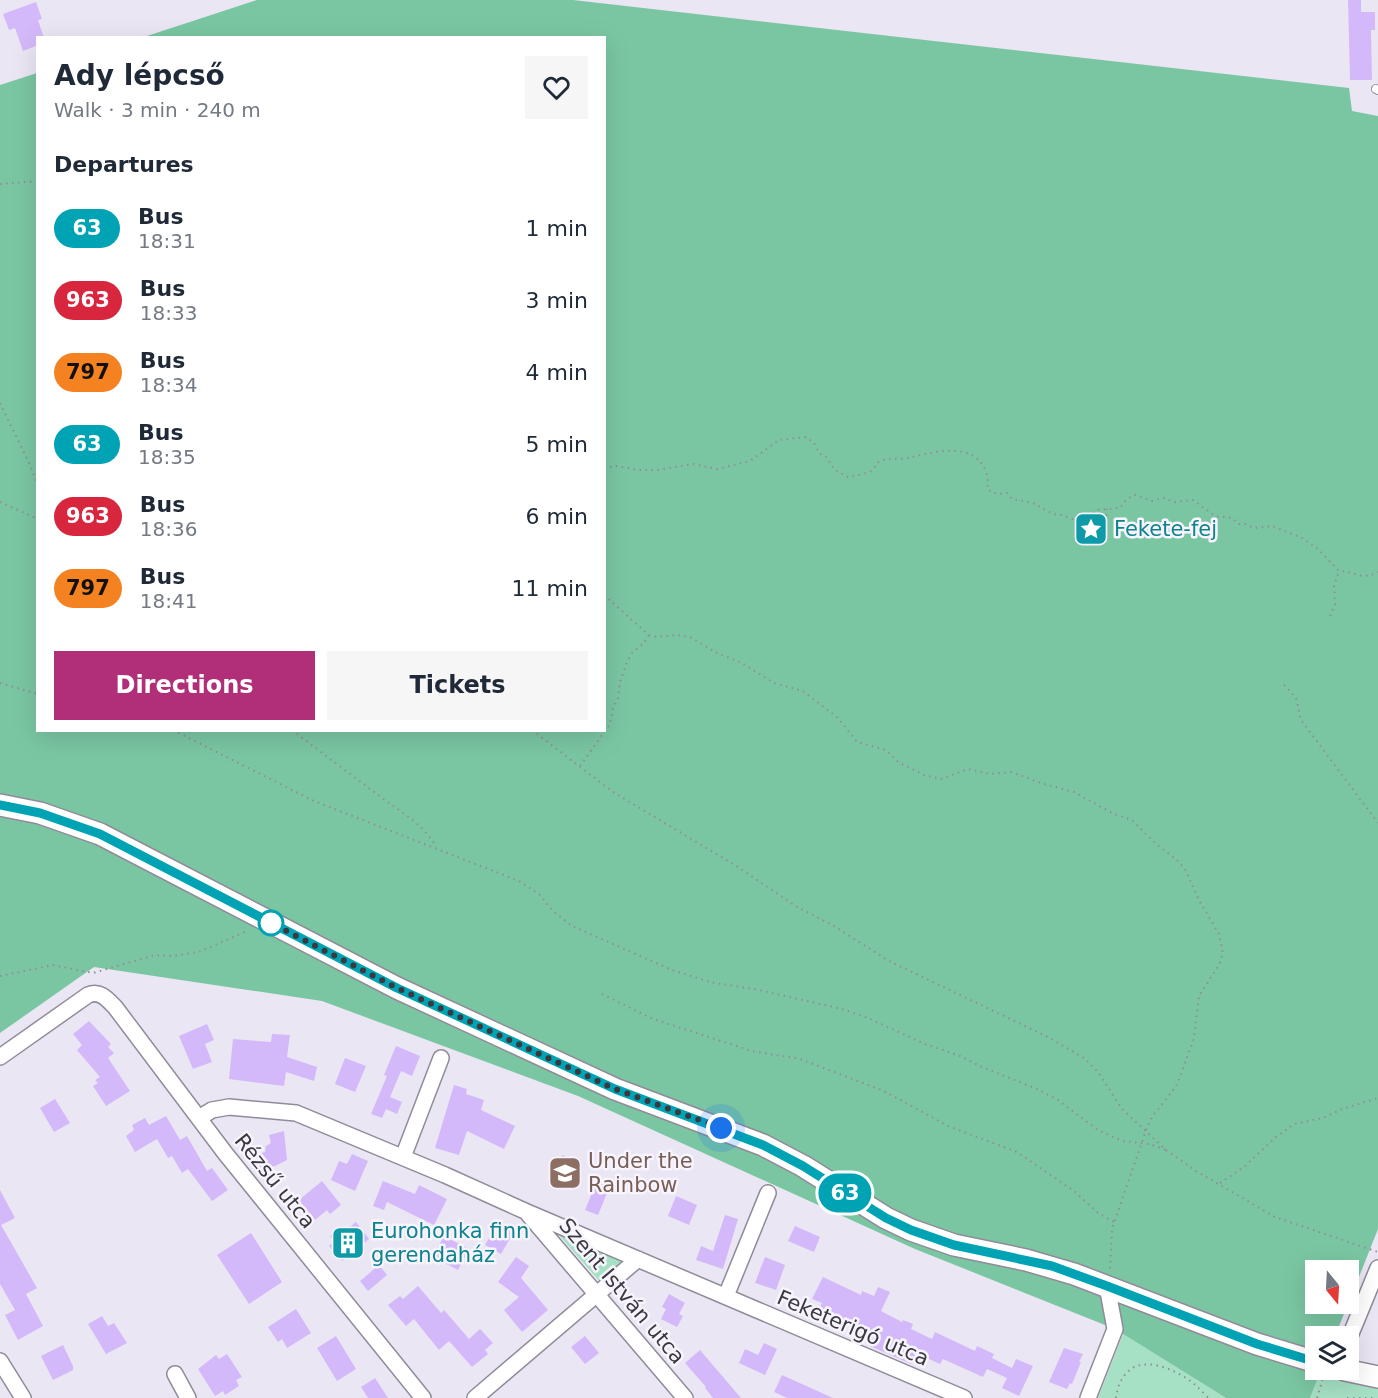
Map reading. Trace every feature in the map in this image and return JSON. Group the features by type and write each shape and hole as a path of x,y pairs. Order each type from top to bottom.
{"street":[{"path":"0,805 40,813 100,834 397,988 615,1089 763,1145 803,1166 886,1218 911,1230 954,1245 1052,1266 1257,1344 1305,1359"},
{"name":"Rézsű utca","path":"0,1057 88,994 94,992 105,996 199,1118 423,1398"},
{"path":"403,1157 441,1058"},
{"name":"Feketerigó utca","path":"199,1118 212,1110 229,1107 296,1113 964,1398"},
{"path":"726,1296 768,1193"},
{"name":"Szent István utca","path":"526,1212 685,1398"},
{"path":"475,1398 638,1259"},
{"path":"1354,1326 1378,1268"},
{"path":"1088,1398 1115,1329 1107,1286"},
{"path":"0,1360 22,1398"},
{"path":"1359,1373 1378,1377"},
{"path":"175,1374 188,1398"}],"path":[{"path":"0,184 36,182"},
{"path":"0,403 36,481"},
{"path":"606,468 617,466 639,470 658,470 693,464 717,469 750,461 779,440 806,437 814,443 819,453 826,457 832,468 845,477 852,477 871,470 878,462 884,460 960,450 972,455 985,469 989,490 999,494 1007,493 1012,499 1033,503 1053,514 1062,514 1075,520 1086,519 1095,511 1120,508 1127,499 1135,495 1152,501 1163,498 1175,502 1193,500 1215,516 1232,518 1239,524 1246,524 1254,528 1267,525 1276,527 1302,538 1318,549 1339,571 1350,572 1361,577 1378,572"},
{"path":"0,501 36,518"},
{"path":"1087,530 1094,533 1102,528 1106,520 1107,509"},
{"path":"1330,616 1335,605 1334,585 1339,571"},
{"path":"606,597 649,635 690,637 740,662 774,683 803,691 838,718 856,742 886,750 898,762 924,775 941,779 968,770 990,774 1011,772 1074,792 1114,814 1132,820 1185,869 1199,900 1219,934 1223,953 1199,996 1194,1038 1179,1080 1152,1117 1146,1130 1114,1222 1107,1286"},
{"path":"606,728 618,698 620,682 627,662 632,653 645,642 649,635"},
{"path":"0,683 36,693"},
{"path":"1284,685 1296,698 1301,720 1378,823"},
{"path":"177,732 314,801 519,881 539,894 561,918 572,926 672,970 710,982 759,990 842,1009 868,1018 925,1044 954,1053 988,1070 1037,1089 1058,1100 1098,1130 1111,1136 1123,1141 1142,1143 1166,1150"},
{"path":"295,732 416,822 430,835 436,847"},
{"path":"535,732 613,792 724,858 797,907 834,926 889,961 1048,1037 1084,1058 1098,1072 1122,1109 1166,1150 1196,1171 1275,1217 1378,1252"},
{"path":"580,767 604,732"},
{"path":"0,976 53,965 93,972 154,955 172,956 199,952 235,936"},
{"path":"602,994 652,1019 752,1051 800,1059 884,1091 948,1126 1017,1152 1074,1191 1098,1213 1114,1222"},
{"path":"1220,1183 1244,1167 1276,1137 1294,1124 1323,1118 1342,1109 1378,1098"},
{"path":"1116,1398 1124,1374 1135,1367 1153,1364 1170,1369 1192,1382 1209,1398"},
{"path":"1317,1398 1323,1380"},
{"path":"1347,1398 1377,1398"}],"green space":[{"path":"257,0 573,0 1349,88 1352,111 1378,116 1378,1229 1359,1277 1359,1260 1305,1260 1305,1314 1344,1314 1339,1326 1305,1326 1305,1380 1317,1380 1310,1398 1226,1398 1115,1329 915,1249 578,1096 322,1001 94,967 0,1033 0,85 36,73 36,732 606,732 606,36 147,36"},
{"path":"563,1232 627,1260 601,1283 559,1235"},
{"path":"1123,1334 1226,1398 1098,1398"},
{"path":"1317,1380 1340,1380 1378,1389 1378,1398 1310,1398"}],"building":[{"path":"1348,0 1361,0 1361,12 1375,12 1375,30 1371,30 1372,80 1350,80"},
{"path":"36,2 42,19 38,20 43,36 36,36 36,46 23,51 15,28 9,30 3,14"},
{"path":"89,1021 111,1044 108,1047 114,1053 108,1058 130,1091 106,1106 93,1086 98,1083 95,1080 100,1077 77,1050 82,1045 73,1034"},
{"path":"207,1024 214,1040 205,1044 212,1062 193,1069 179,1036"},
{"path":"272,1034 290,1035 287,1057 317,1067 314,1081 286,1072 284,1086 229,1079 233,1039 271,1042"},
{"path":"396,1046 420,1056 412,1076 401,1071 390,1097 402,1102 397,1114 386,1109 382,1118 371,1114 387,1076 384,1075"},
{"path":"345,1058 366,1066 355,1092 335,1084"},
{"path":"454,1085 467,1089 466,1094 484,1100 481,1110 515,1126 504,1149 467,1131 459,1155 435,1148"},
{"path":"55,1099 70,1123 54,1132 40,1108"},
{"path":"166,1116 180,1140 187,1136 207,1171 212,1168 228,1190 212,1201 188,1169 182,1173 172,1156 168,1158 157,1139 135,1152 126,1136 134,1130 132,1125 145,1118 149,1125"},
{"path":"284,1131 287,1160 275,1166 260,1169 258,1154 265,1152 266,1146 271,1143 269,1135"},
{"path":"352,1154 368,1161 355,1191 331,1180 339,1161 347,1164"},
{"path":"562,1155 581,1163 572,1184 554,1176"},
{"path":"322,1181 341,1205 330,1214 327,1210 315,1220 299,1200"},
{"path":"383,1181 415,1194 419,1185 447,1199 434,1225 387,1202 384,1210 373,1206"},
{"path":"597,1181 610,1186 598,1215 585,1210"},
{"path":"0,1190 15,1218 1,1225 37,1288 26,1294 43,1326 18,1340 5,1315 15,1310 0,1284"},
{"path":"676,1196 697,1205 689,1225 668,1216"},
{"path":"725,1215 738,1219 723,1269 696,1260 701,1246 713,1251"},
{"path":"499,1221 515,1230 501,1254 485,1245"},
{"name":"Eurohonka finn gerendaház","path":"356,1222 369,1239 342,1261 329,1246 334,1241 330,1236 342,1227 345,1231"},
{"path":"795,1226 820,1237 814,1252 788,1241"},
{"path":"251,1233 282,1282 249,1304 217,1255"},
{"path":"444,1236 469,1249 458,1270 433,1257"},
{"path":"516,1257 529,1266 521,1278 548,1310 522,1332 504,1310 519,1297 498,1282"},
{"path":"765,1257 785,1265 776,1290 755,1283"},
{"path":"379,1265 387,1275 368,1291 360,1281"},
{"path":"823,1277 861,1295 862,1291 874,1296 878,1287 890,1292 881,1311 902,1322 903,1320 913,1324 911,1329 932,1339 935,1332 975,1351 977,1346 994,1354 992,1358 1012,1368 1016,1359 1033,1366 1019,1396 1002,1388 1007,1378 987,1369 983,1377 943,1359 940,1364 916,1353 911,1364 870,1346 874,1336 818,1311 822,1303 812,1299"},
{"path":"418,1286 441,1313 444,1310 469,1339 480,1329 493,1343 485,1350 488,1354 472,1367 449,1341 439,1350 414,1319 406,1326 388,1305 400,1296 403,1299"},
{"path":"669,1294 685,1303 679,1314 683,1316 677,1327 661,1319 666,1309 662,1307"},
{"path":"296,1309 311,1333 287,1348 282,1339 278,1342 268,1327"},
{"path":"102,1316 108,1326 114,1323 127,1343 106,1354 88,1324"},
{"path":"336,1336 356,1369 337,1381 317,1348"},
{"path":"585,1336 599,1353 585,1364 571,1347"},
{"path":"764,1343 777,1349 765,1375 739,1363 745,1349 758,1355"},
{"path":"63,1345 73,1370 53,1380 41,1356"},
{"path":"1064,1348 1083,1354 1072,1384 1070,1383 1067,1389 1049,1382"},
{"path":"700,1350 741,1398 713,1398 685,1363"},
{"path":"227,1354 242,1377 236,1380 239,1386 225,1395 223,1391 215,1396 198,1369 216,1355 219,1359"},
{"path":"782,1375 833,1398 787,1398 774,1392"},
{"path":"375,1378 388,1398 368,1398 361,1387"}],"bus line":[{"name":"63","path":"0,805 40,813 100,834 397,988 615,1089 763,1145 803,1166 886,1218 911,1230 954,1245 1052,1266 1289,1356 1305,1360"}],"place":[{"name":"Fekete-fej","path":"1091,529"},
{"name":"Under the Rainbow","path":"565,1173"},
{"name":"Eurohonka finn gerendaház","path":"348,1243"}],"route":[{"path":"271,923 269,922 397,988 615,1089 721,1128"}]}
